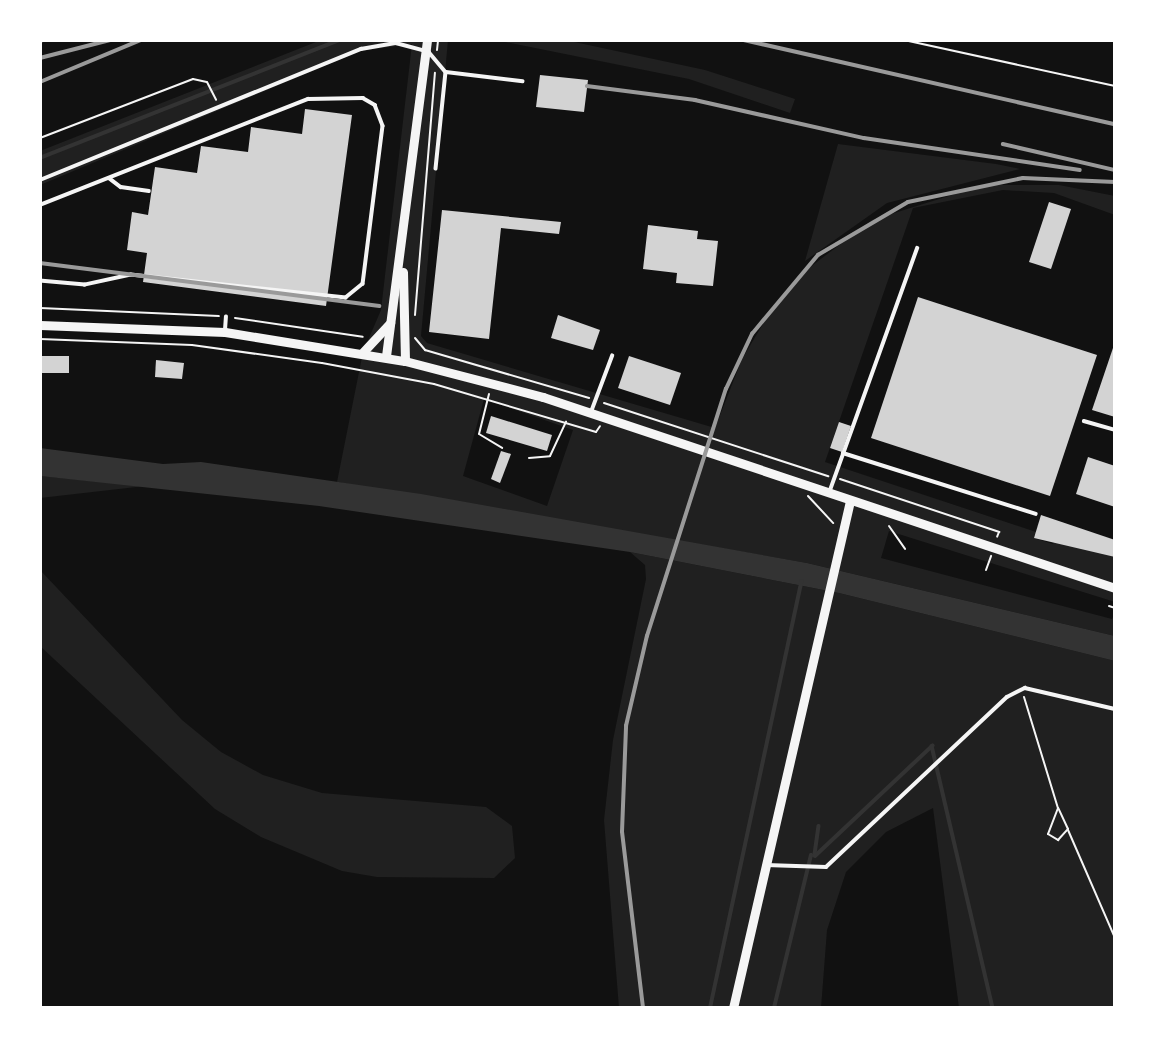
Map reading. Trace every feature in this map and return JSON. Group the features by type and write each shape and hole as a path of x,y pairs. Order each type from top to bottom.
{"street":[{"path":"386,356 402,256 427,40"},
{"path":"402,256 405,361"},
{"path":"363,352 391,322"},
{"path":"40,325 225,332 386,356 492,383 571,407 1115,588"},
{"path":"733,1008 824,603 850,501"}],"lane":[{"path":"40,180 361,49 396,43 429,52 446,72 522,81"},
{"path":"436,168 446,72"},
{"path":"40,205 308,99 363,98 375,105 383,126 363,284 346,298 131,275 85,285 40,281"},
{"path":"109,178 121,187 149,191"},
{"path":"829,494 917,248"},
{"path":"225,332 226,317"},
{"path":"590,414 612,356"},
{"path":"1084,421 1115,430"},
{"path":"843,453 1036,514"},
{"path":"766,865 808,871 826,867 940,759 1022,690 1115,709"}],"path":[{"path":"904,40 1115,86"},
{"path":"40,138 193,79 207,82 219,107"},
{"path":"414,323 432,100"},
{"path":"40,308 226,317 345,338 369,334"},
{"path":"414,336 425,350 596,400 999,532"},
{"path":"40,338 226,348 488,399 596,432 605,419"},
{"path":"492,383 480,438 502,448"},
{"path":"530,458 550,456 571,407"},
{"path":"807,500 834,523 832,530"},
{"path":"888,526 905,549"},
{"path":"986,570 993,548"},
{"path":"1109,606 1115,608"},
{"path":"1022,690 1058,808 1115,938"},
{"path":"1058,808 1048,834 1058,840 1068,829"}],"shaded area":[{"path":"321,40 448,40 421,336 427,343 715,428 742,359 772,309 809,268 872,220 984,185 1059,185 1115,196 1115,215 1054,193 1003,190 913,208 825,462 1036,532 1034,538 1053,544 1056,538 1115,557 1115,602 889,531 881,558 1112,619 1115,613 1115,636 807,563 337,482 363,352 381,310 412,44 360,51 40,185 40,151","holes":["484,399 573,430 547,506 463,476"]},
{"path":"495,40 565,40 705,70 795,99 790,113 689,79"},
{"path":"838,144 1020,169 887,203 805,261"},
{"path":"40,448 163,464 201,462 421,494 807,563 1115,636 1115,661 839,593 630,552 319,506 40,476"},
{"path":"40,476 145,486 40,498"},
{"path":"630,552 839,593 1115,661 1115,1008 959,1008 933,808 886,832 846,872 827,930 821,1008 619,1008 604,820 613,740 646,579 645,565"},
{"path":"40,570 182,720 221,752 263,775 322,793 486,807 512,826 515,858 494,878 377,877 342,871 261,837 215,809 40,646"}],"building":[{"path":"540,75 588,80 584,112 536,107"},
{"path":"305,109 352,115 326,306 143,282 147,253 127,250 132,212 148,215 155,167 197,173 201,146 248,152 251,127 302,134"},
{"path":"1049,202 1071,209 1051,269 1029,262"},
{"path":"442,210 561,222 559,234 501,228 489,339 429,332"},
{"path":"648,225 698,231 697,239 718,241 713,286 676,283 677,273 643,269"},
{"path":"918,297 1097,355 1050,496 871,438"},
{"path":"558,315 600,330 593,350 551,338"},
{"path":"1115,345 1115,417 1092,410"},
{"path":"41,356 69,356 69,373 41,373"},
{"path":"629,356 681,373 670,405 618,388"},
{"path":"156,360 184,363 182,379 155,377"},
{"path":"491,416 552,435 547,451 486,433"},
{"path":"839,422 851,426 842,452 830,448"},
{"path":"501,451 511,454 500,483 491,479"},
{"path":"1088,457 1115,466 1115,507 1076,494"},
{"path":"1041,515 1115,540 1115,557 1034,538"}],"waterway":[{"path":"40,158 339,40"},
{"path":"710,1008 801,582"},
{"path":"819,826 815,856 932,746 993,1008"},
{"path":"774,1008 811,855"}],"railway":[{"path":"40,58 110,40"},
{"path":"40,82 141,40"},
{"path":"744,40 1115,124"},
{"path":"587,86 695,100 864,138 1080,170"},
{"path":"1003,144 1115,170"},
{"path":"643,1008 622,832 626,726 647,636 726,389 752,334 818,255 908,202 1023,178 1115,182"},
{"path":"40,263 379,306"}]}
